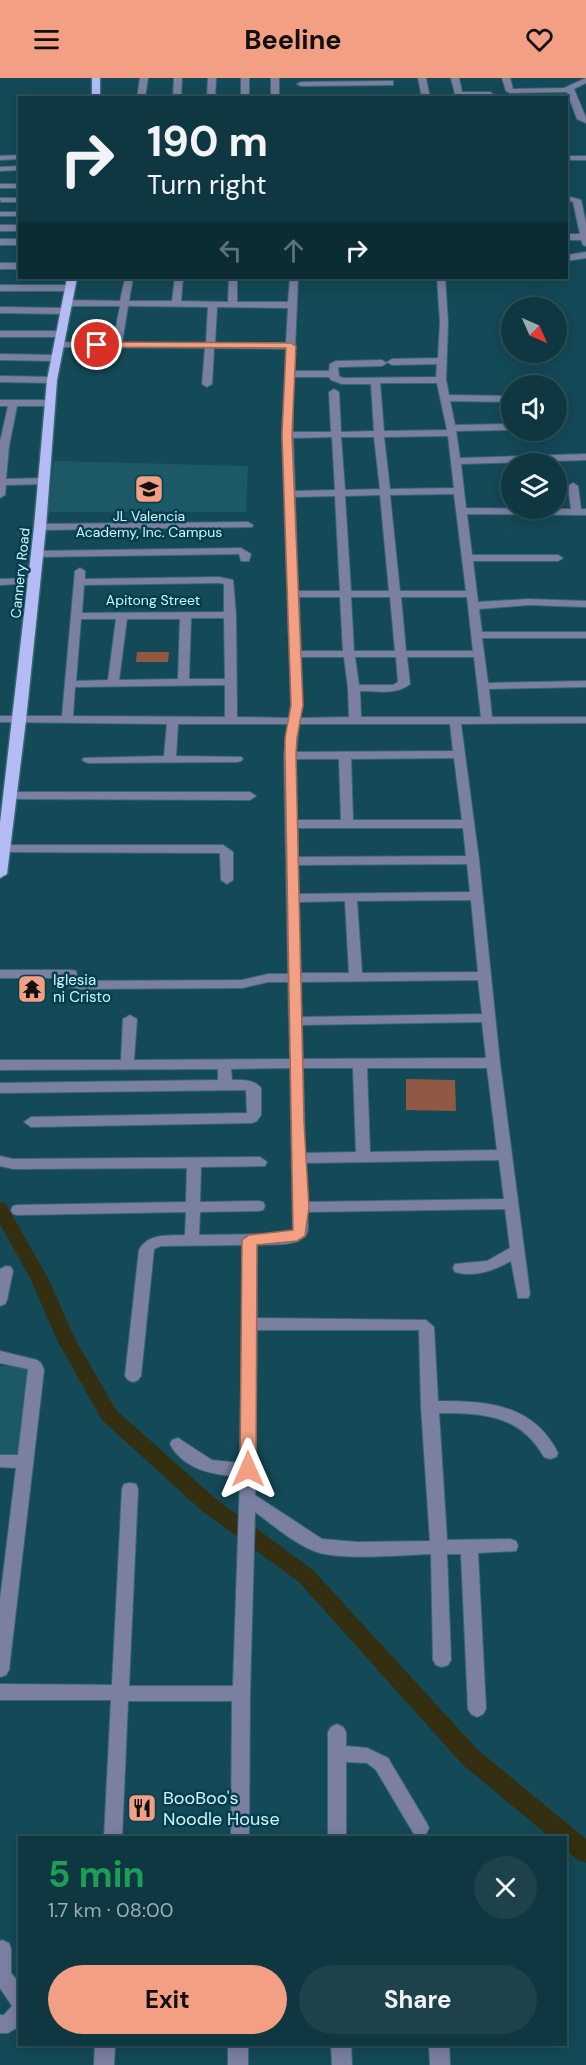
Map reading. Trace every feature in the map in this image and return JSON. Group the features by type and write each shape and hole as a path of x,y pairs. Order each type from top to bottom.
{"main road":[{"path":"96,78 96,96"},
{"name":"Cannery Road","path":"0,873 20,720 40,527 52,380 70,283"}],"street":[{"path":"141,96 144,78"},
{"path":"177,96 178,78"},
{"path":"211,96 212,78"},
{"path":"245,78 245,96"},
{"path":"275,78 275,96"},
{"path":"422,78 426,96"},
{"path":"455,78 460,96 490,94 493,96"},
{"path":"506,78 509,90 570,89 586,80"},
{"path":"301,84 390,84"},
{"path":"570,89 581,119 586,122"},
{"path":"0,158 18,157"},
{"path":"568,158 586,158"},
{"path":"0,169 18,168"},
{"path":"18,186 2,186 0,200 18,200"},
{"path":"581,200 578,224 586,239"},
{"path":"568,211 578,211"},
{"path":"0,214 18,214"},
{"path":"0,228 18,228"},
{"path":"568,237 586,239"},
{"path":"0,242 18,242"},
{"path":"568,258 586,255"},
{"path":"0,266 18,266"},
{"path":"117,345 129,279"},
{"path":"176,304 179,279"},
{"path":"232,305 233,279"},
{"path":"133,1376 146,1250 149,1245 159,1241 249,1240 300,1233 302,1207 290,756 295,722 296,654 287,435 294,279"},
{"path":"441,279 444,322 441,380 451,430 487,720"},
{"path":"70,283 4,288 3,310 124,304 292,305"},
{"path":"207,384 208,346 213,304"},
{"path":"0,334 57,346"},
{"path":"0,357 57,346 291,346"},
{"path":"441,362 339,363 333,366 336,380 342,381 441,380"},
{"path":"290,374 334,374"},
{"path":"0,379 52,380"},
{"path":"354,688 403,686 375,381"},
{"path":"334,392 349,656 354,688 355,721"},
{"path":"445,398 501,399"},
{"path":"0,403 50,403"},
{"path":"0,495 4,424 13,403"},
{"path":"287,435 379,434 501,428"},
{"path":"567,458 586,457"},
{"path":"455,461 501,462"},
{"path":"1,482 43,482"},
{"path":"460,511 581,512 573,486"},
{"path":"290,494 458,491"},
{"path":"40,527 248,525"},
{"path":"37,554 241,552 246,554 245,559"},
{"path":"466,558 558,558"},
{"path":"67,720 79,576 225,580 230,584 231,720"},
{"path":"0,582 33,581"},
{"path":"294,594 394,592 471,594"},
{"path":"473,606 529,602 586,604"},
{"name":"Apitong Street","path":"75,615 231,615"},
{"path":"113,684 122,615"},
{"path":"183,683 186,615"},
{"path":"477,635 586,635"},
{"path":"296,654 349,656 480,654"},
{"path":"70,684 231,682"},
{"path":"482,686 586,684"},
{"path":"0,719 295,722 586,720"},
{"path":"170,759 173,720"},
{"path":"455,720 473,860 509,1204 523,1294"},
{"path":"290,756 460,754"},
{"path":"345,756 346,824"},
{"path":"88,760 237,759"},
{"path":"11,796 250,796"},
{"path":"293,824 468,824"},
{"path":"3,849 223,849 226,852 227,880"},
{"path":"294,861 473,860"},
{"path":"351,897 356,977"},
{"path":"294,898 476,897"},
{"path":"0,974 70,974 71,982 78,985 242,984 268,978 485,976"},
{"path":"297,1020 489,1018"},
{"path":"127,1064 130,1019"},
{"path":"224,1063 225,1085"},
{"path":"0,1065 493,1063"},
{"path":"360,1064 363,1157"},
{"path":"0,1088 225,1085 248,1085 254,1088 254,1117 232,1120 31,1122"},
{"path":"299,1158 504,1155"},
{"path":"0,1161 13,1164 260,1162"},
{"path":"192,1242 194,1163"},
{"path":"302,1207 509,1204"},
{"path":"18,1210 258,1206"},
{"path":"240,1836 241,1694 248,1469 249,1240"},
{"path":"460,1268 490,1266 517,1251"},
{"path":"0,1300 6,1272"},
{"path":"249,1324 424,1325 426,1327 429,1407 440,1547 442,1660"},
{"path":"0,1358 36,1367 25,1462 4,1603 0,1671"},
{"path":"429,1407 471,1407 504,1413 541,1437 550,1453"},
{"path":"178,1444 191,1458 208,1467 248,1469"},
{"path":"0,1461 25,1462"},
{"path":"113,1836 130,1489"},
{"path":"247,1498 309,1541 320,1546 357,1549 510,1546"},
{"path":"469,1547 477,1709"},
{"path":"0,1692 241,1694"},
{"path":"337,1732 337,1836"},
{"path":"337,1754 375,1757 382,1764 420,1828"},
{"path":"2,1949 2,1976 18,1998"},
{"path":"0,2024 8,2024 18,2014"},
{"path":"104,2065 105,2046"},
{"path":"238,2046 238,2065"},
{"path":"341,2046 342,2065"},
{"path":"439,2046 440,2065"}],"shaded area":[{"name":"JL Valencia Academy, Inc. Campus","path":"54,461 248,466 246,512 48,512"},
{"path":"137,652 169,652 168,662 136,662"},
{"path":"406,1079 455,1080 456,1111 406,1110"},
{"path":"32,1365 21,1458 0,1458 0,1366"}],"waterway":[{"path":"0,1208 40,1280 66,1340 109,1415 209,1505 306,1576 470,1757 565,1836"},
{"path":"567,1837 586,1853"}],"place":[{"name":"JL Valencia Academy, Inc. Campus","path":"149,489"},
{"name":"Iglesia ni Cristo","path":"32,989"},
{"name":"BooBoo's Noodle House","path":"142,1808"}],"route":[{"path":"97,345 291,346 287,435 297,705 290,756 294,861 297,1122 302,1207 300,1233 297,1235 277,1239 249,1240 248,1469"}]}
